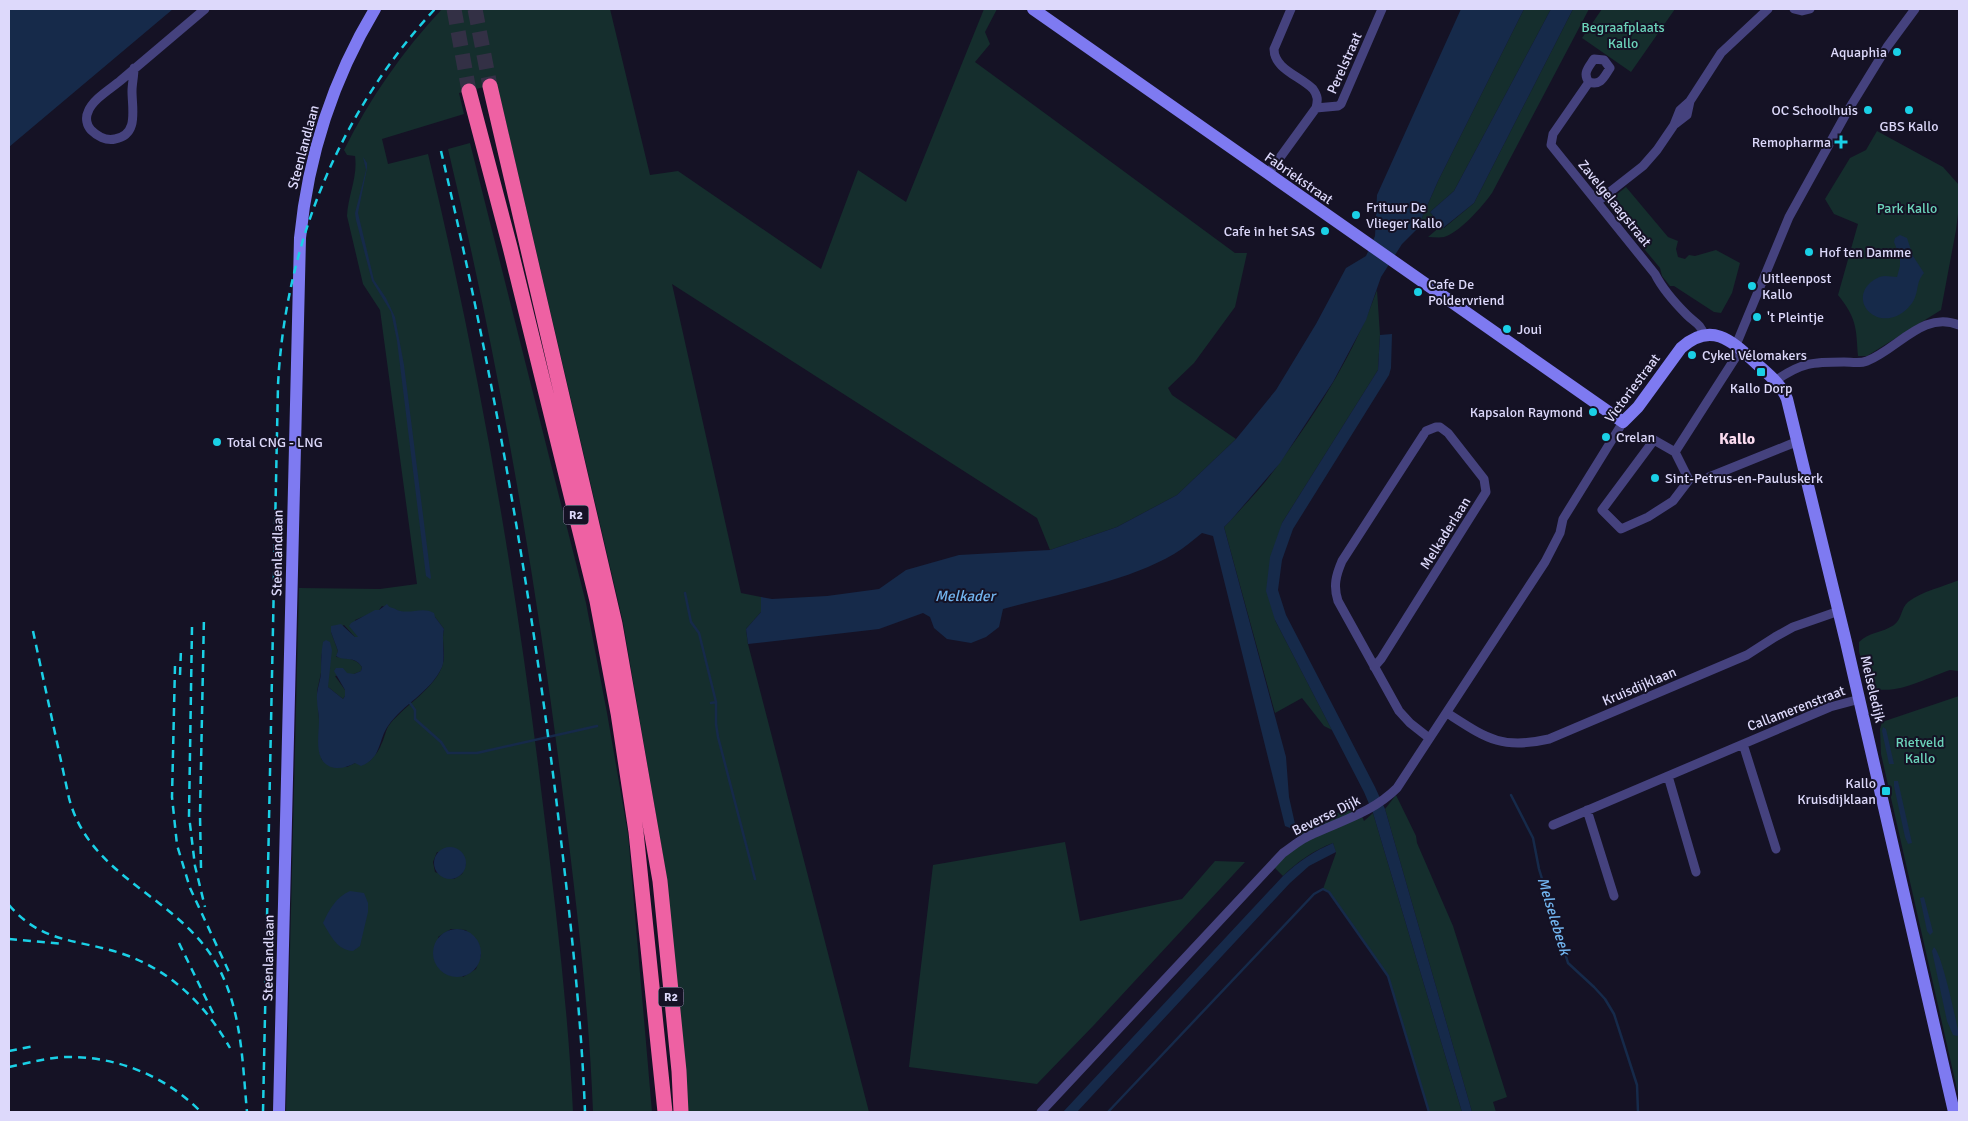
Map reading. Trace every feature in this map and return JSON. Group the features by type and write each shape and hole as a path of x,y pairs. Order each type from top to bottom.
{"highway":[{"name":"R2","path":"490,86 617,633 660,881 679,1071 681,1112"},
{"name":"R2","path":"469,91 535,348 600,620 618,713 636,832 664,1110"}],"main road":[{"name":"Steenlandlaan","path":"279,1112 298,315 302,223 309,177 328,108 353,48 375,9"},
{"name":"Fabriekstraat","path":"1033,9 1624,422"},
{"path":"1704,335 1717,335 1726,338 1739,347"},
{"name":"Victoriestraat","path":"1624,422 1638,407 1681,348 1690,340 1704,335"},
{"name":"Melseledijk","path":"1739,347 1776,380 1788,399 1860,699 1954,1112"}],"street":[{"path":"134,68 132,90 134,115 132,126 127,134 117,139 108,140 89,128 86,118 95,102 134,68 205,9"},
{"path":"1268,174 1316,108 1318,101 1317,94 1313,89 1279,64 1274,55 1274,49 1291,9"},
{"name":"Perelstraat","path":"1316,108 1338,106 1341,104 1382,9"},
{"path":"1597,202 1643,166 1657,150 1674,125 1687,116 1690,101 1721,53 1768,9"},
{"path":"1794,9 1802,11 1810,9"},
{"path":"1675,452 1739,347 1789,217 1813,171 1887,47 1915,9"},
{"name":"Zavelgelaagstraat","path":"1589,82 1553,134 1551,144 1655,274 1662,288 1689,317 1699,324 1704,335"},
{"path":"1776,380 1798,366 1809,363 1864,362 1932,322 1947,321 1959,325"},
{"name":"Victoriestraat","path":"1560,533 1563,519 1624,422"},
{"name":"Melkaderlaan","path":"1374,667 1382,659 1486,492 1484,479 1444,429 1436,427 1425,432 1342,561 1335,580 1335,593 1338,601 1374,667 1399,711 1410,723 1429,738"},
{"path":"1654,440 1675,452 1689,480 1673,501 1648,517 1624,528 1619,528 1602,510 1654,440"},
{"path":"1709,477 1790,444 1798,443"},
{"name":"Beverse Dijk","path":"1041,1112 1271,864 1283,853 1310,835 1366,812 1385,799 1406,776 1545,562 1560,533"},
{"name":"Kruisdijklaan","path":"1447,713 1485,737 1498,741 1514,744 1529,743 1549,738 1747,655 1793,627 1839,611"},
{"name":"Callamerenstraat","path":"1553,825 1830,707 1860,699"},
{"name":"Callamerenstraat","path":"1743,744 1776,849"},
{"path":"1668,776 1696,872"},
{"path":"1587,810 1614,896"}],"green space":[{"path":"442,9 610,9 650,175 678,171 821,269 858,170 906,202 984,9 997,9 985,32 990,44 975,62 1235,253 1247,253 1235,307 1194,363 1168,388 1172,395 1236,439 1177,495 1117,527 1050,550 1037,518 672,284 741,593 761,597 761,612 746,629 748,644 869,1112 688,1112 667,880 623,622 497,84 459,93 464,114 382,139 388,164 428,154 480,393 508,554 532,716 552,876 568,1033 573,1112 286,1112 299,588 380,589 417,584 380,310 363,284 347,216 356,164 355,156 347,155 344,150 376,94 400,59","holes":["382,606 402,612 435,617 444,629 444,659 440,671 428,688 390,724 379,749 370,761 355,763 347,767 322,760 319,750 317,691 321,673 321,653 328,687 343,699 345,690 335,676 354,674 361,671 362,667 354,660 336,657 338,651 331,632 344,625 355,637 359,637 355,620 379,610","437,852 466,864 462,874 454,879 435,872 433,862","451,929 466,930 481,955 476,969 463,977 438,937"]},
{"path":"1524,9 1551,9 1454,191 1430,212 1433,216 1417,229 1438,181"},
{"path":"1573,9 1589,9 1492,193 1477,212 1457,230 1444,237 1428,237 1441,226 1444,228 1474,203"},
{"name":"Begraafplaats Kallo","path":"1602,9 1675,9 1631,72 1582,38"},
{"name":"Park Kallo","path":"1877,131 1943,167 1959,185 1959,206 1941,310 1867,356 1858,356 1857,338 1852,317 1838,295 1858,224 1834,214 1825,199 1850,158 1866,150"},
{"path":"470,143 586,603 607,713 628,834 652,1112 593,1112 585,993 577,914 541,633 500,390 448,149"},
{"path":"1626,187 1668,237 1678,241 1676,249 1678,257 1685,259 1689,255 1695,256 1716,250 1740,263 1732,293 1721,313 1714,312 1674,286 1670,286 1662,276 1660,268 1606,203"},
{"path":"1377,290 1380,335 1378,370 1282,523 1275,620 1332,730 1324,726 1302,698 1275,713 1224,527 1269,477 1322,401 1358,336"},
{"path":"1959,580 1959,671 1950,670 1920,682 1889,690 1870,687 1859,652 1859,642 1867,636 1894,625 1899,620 1906,604 1914,598"},
{"name":"Rietveld Kallo","path":"1959,696 1959,1098 1881,754 1880,729 1882,722"},
{"path":"1396,795 1416,836 1417,843 1453,926 1507,1097 1493,1102 1496,1112 1472,1112 1385,809"},
{"path":"1351,809 1360,811 1364,821 1373,813 1462,1112 1429,1112 1388,976 1329,892 1323,889 1336,853 1333,843 1306,857 1283,876 1273,866 1299,845 1297,832 1323,818"},
{"path":"1065,842 1080,921 1182,899 1215,861 1245,862 1037,1084 909,1067 933,865"}],"water":[{"path":"9,9 173,9 9,147"},
{"name":"Melkader","path":"1461,9 1524,9 1438,181 1417,229 1402,244 1381,277 1366,320 1333,382 1280,463 1224,527 1286,757 1289,797 1295,824 1290,828 1285,826 1213,536 1202,533 1174,554 1155,564 1113,580 1003,609 999,627 986,637 971,643 947,639 934,628 930,617 923,613 879,629 748,644 746,629 761,612 761,597 772,599 827,596 879,589 906,570 959,555 1050,550 1117,527 1177,495 1236,439 1276,390 1316,324 1346,268 1366,256 1375,236 1377,195"},
{"path":"1551,9 1573,9 1474,203 1443,228 1430,212 1454,191"},
{"path":"363,157 367,163 367,168 358,213 374,280 386,298 395,317 404,365 430,579 426,576 397,341 391,312 372,281 356,220 355,213 366,170"},
{"path":"1900,235 1907,238 1913,256 1924,273 1919,281 1915,299 1908,308 1898,315 1887,318 1878,317 1870,313 1865,307 1863,299 1865,290 1871,282 1879,277 1897,277 1900,257 1894,242 1895,238"},
{"path":"1392,334 1389,375 1293,529 1282,560 1278,590 1286,615 1385,809 1472,1112 1462,1112 1373,813 1275,620 1266,591 1270,557 1282,523 1378,370 1380,335"},
{"path":"387,604 397,610 407,612 425,610 434,613 444,629 444,659 442,667 431,684 394,718 385,731 376,754 368,763 361,766 355,763 342,768 328,766 319,754 318,744 319,720 317,697 323,642 326,640 330,642 332,650 328,687 343,699 345,690 334,671 336,668 343,668 347,673 354,674 361,671 362,667 356,661 336,656 338,651 331,632 331,626 341,624 355,637 358,637 349,626 351,623 375,610 379,610"},
{"path":"1883,727 1886,729 1894,764 1889,764 1882,731"},
{"path":"1894,781 1898,781 1912,843 1908,844 1905,837"},
{"path":"1333,843 1336,852 1309,866 1290,883 1077,1112 1063,1112 1283,876 1306,857"},
{"path":"450,847 456,848 461,852 465,857 465,869 461,874 456,878 450,879 444,878 439,874 435,869 434,863 435,857 439,852 444,848"},
{"path":"350,891 364,893 368,903 368,912 360,946 353,951 339,945 323,923 337,900"},
{"path":"1924,897 1933,932 1930,935 1927,931 1920,898"},
{"path":"457,929 466,931 474,936 479,944 481,953 479,962 474,970 466,975 457,977 448,975 440,970 435,962 433,953 435,944 440,936 448,931"},
{"path":"1934,947 1941,962 1948,988 1959,1035 1957,1036 1953,1035 1947,1021 1932,951"}],"waterway":[{"path":"685,593 691,622 699,633 716,702 718,737 755,879"},
{"path":"711,703 716,702"},
{"path":"410,703 415,710 415,719 441,742 448,753 477,753 597,726"},
{"name":"Melselebeek","path":"1511,795 1533,838 1539,869 1568,963 1605,999 1614,1014 1637,1085 1638,1112"},
{"path":"1108,1112 1314,894 1323,889 1329,892 1388,976 1429,1112"}],"tunnel":[{"path":"454,9 469,91"},
{"path":"475,9 490,86"}],"railway":[{"path":"263,1112 278,385 283,333 292,282 306,231 324,183 345,136 371,91 401,49 435,9"},
{"path":"441,151 460,232 493,395 535,641 570,920 581,1035 585,1112"},
{"path":"201,868 200,815 204,616"},
{"path":"192,627 189,816 195,866 205,907"},
{"path":"33,631 69,798 79,824 94,846 112,865 194,934 211,955 221,973 235,1011 242,1051 247,1112"},
{"path":"180,675 181,649"},
{"path":"175,666 172,797 177,845 190,888 229,972"},
{"path":"9,905 22,918 48,934 123,954 156,969 171,979 198,1004 210,1017 230,1048"},
{"path":"9,939 64,944"},
{"path":"179,943 214,1015"},
{"path":"9,1051 34,1046"},
{"path":"9,1067 66,1057 103,1060 121,1064 172,1088 201,1112"}],"place":[{"name":"Aquaphia","path":"1897,52"},
{"name":"OC Schoolhuis","path":"1868,110"},
{"name":"GBS Kallo","path":"1909,110"},
{"name":"Remopharma","path":"1841,142"},
{"name":"Frituur De Vlieger Kallo","path":"1356,215"},
{"name":"Cafe in het SAS","path":"1325,231"},
{"name":"Hof ten Damme","path":"1809,252"},
{"name":"Uitleenpost Kallo","path":"1752,286"},
{"name":"Cafe De Poldervriend","path":"1418,292"},
{"name":"'t Pleintje","path":"1757,317"},
{"name":"Joui","path":"1507,329"},
{"name":"Cykel Vélomakers","path":"1692,355"},
{"name":"Kallo Dorp","path":"1761,372"},
{"name":"Kapsalon Raymond","path":"1593,412"},
{"name":"Crelan","path":"1606,437"},
{"name":"Total CNG - LNG","path":"217,442"},
{"name":"Sint-Petrus-en-Pauluskerk","path":"1655,478"},
{"name":"Kallo Kruisdijklaan","path":"1886,791"}],"district":[{"name":"Kallo","path":"1737,438"}]}
